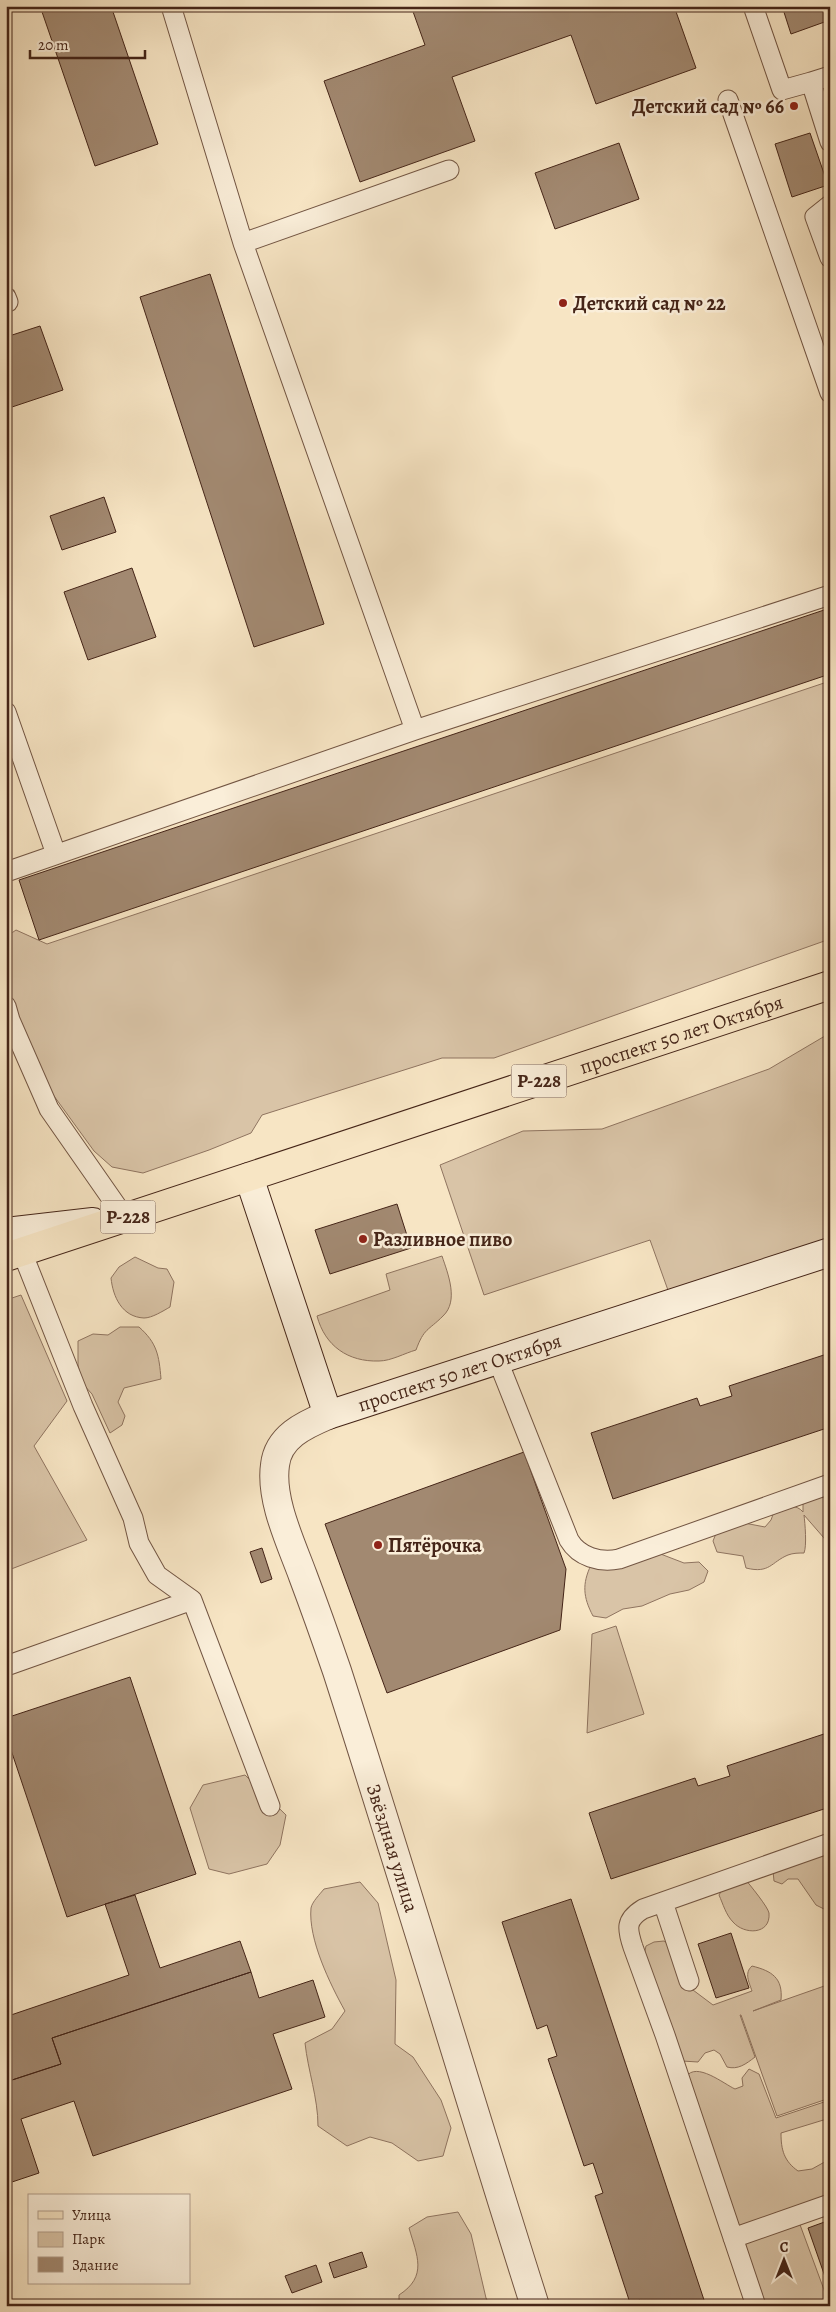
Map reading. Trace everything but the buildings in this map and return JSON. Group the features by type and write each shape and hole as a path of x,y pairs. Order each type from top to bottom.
{"main road":[{"name":"проспект 50 лет Октября","path":"11,1247 124,1218 830,985"}],"street":[{"path":"249,1177 328,1415"},
{"name":"проспект 50 лет Октября","path":"328,1415 830,1252"},
{"name":"Звёздная улица","path":"328,1415 304,1425 288,1437 277,1452 275,1475 281,1516 324,1634 401,1870 475,2116 535,2306"}],"lane":[{"path":"170,6 244,243 415,730"},
{"path":"752,6 782,90 830,76"},
{"path":"811,82 830,142"},
{"path":"728,100 830,393"},
{"path":"244,243 449,170"},
{"path":"830,205 815,218 830,258"},
{"path":"6,297 8,302 6,302"},
{"path":"6,872 415,730 830,595"},
{"path":"6,712 56,854"},
{"path":"6,1006 10,1020 50,1109 124,1218"},
{"path":"11,1247 133,1518 139,1543 157,1575 192,1600 270,1806"},
{"path":"498,1361 569,1540 578,1551 586,1556 608,1560 619,1559 830,1484"},
{"path":"6,1666 192,1600"},
{"path":"756,2306 665,2035 628,1933 629,1921 633,1915 663,1902 830,1843"},
{"path":"663,1902 688,1981"},
{"path":"733,2238 830,2204"}],"green space":[{"path":"830,681 830,939 494,1058 442,1058 262,1115 251,1133 143,1173 112,1167 94,1151 54,1096 26,1050 6,993 6,937 16,930 47,944"},
{"path":"830,1033 830,1239 669,1293 650,1240 484,1295 440,1165 523,1131 602,1129 769,1069"},
{"path":"442,1256 451,1287 450,1303 448,1310 443,1316 424,1334 416,1350 388,1360 368,1361 357,1359 339,1350 326,1336 317,1316 390,1290 386,1274"},
{"path":"135,1257 158,1268 167,1269 174,1282 170,1307 147,1318 136,1317 124,1310 117,1299 112,1285 111,1278 119,1267"},
{"path":"21,1295 67,1401 34,1446 87,1540 6,1571 6,1300"},
{"path":"120,1327 139,1327 150,1338 158,1356 161,1379 124,1388 118,1402 125,1416 122,1425 110,1433 92,1394 82,1383 78,1365 78,1341 93,1334 108,1335"},
{"path":"830,1488 830,1548 804,1515 806,1540 804,1553 790,1554 770,1566 754,1569 746,1568 743,1556 717,1552 713,1541 717,1531 739,1522 765,1527 771,1520 775,1509 790,1506 803,1512 803,1499"},
{"path":"658,1553 684,1563 699,1562 708,1571 704,1582 689,1590 670,1594 642,1606 623,1609 606,1618 593,1616 587,1603 585,1590 586,1578 591,1565"},
{"path":"616,1626 644,1714 587,1733 592,1634"},
{"path":"245,1775 286,1815 280,1845 267,1864 229,1874 209,1869 190,1808 203,1785"},
{"path":"830,1846 830,1912 816,1905 798,1879 788,1879 782,1884 774,1881 773,1871"},
{"path":"745,1879 769,1913 766,1926 756,1931 744,1929 733,1922 719,1895 725,1885"},
{"path":"360,1882 378,1903 396,1980 395,2044 413,2057 441,2100 451,2128 443,2156 418,2161 392,2143 370,2137 347,2146 318,2126 305,2043 332,2029 345,2011 327,1975 316,1947 311,1920 311,1908 324,1889"},
{"path":"664,1941 667,1943 689,1987 713,2005 752,1991 748,1972 752,1966 765,1970 775,1977 781,1992 781,2000 753,2011 830,1984 830,2098 777,2116 741,2015 755,2057 735,2068 727,2067 720,2054 714,2050 705,2053 698,2062 682,2061 644,1955 646,1946 654,1942"},
{"path":"749,2069 759,2074 776,2118 830,2100 830,2118 781,2133 784,2155 789,2163 798,2171 812,2169 830,2159 830,2199 737,2231 686,2077 696,2071 703,2072 735,2089 743,2086 742,2078"},
{"path":"458,2212 471,2234 486,2298 490,2306 399,2306 399,2295 408,2288 417,2273 417,2256 409,2228 427,2217"},
{"path":"799,2222 830,2306 762,2306 740,2242"}],"place":[{"name":"Детский сад № 66","path":"794,106"},
{"name":"Детский сад № 22","path":"563,303"},
{"name":"Разливное пиво","path":"363,1239"},
{"name":"Пятёрочка","path":"378,1545"}]}
